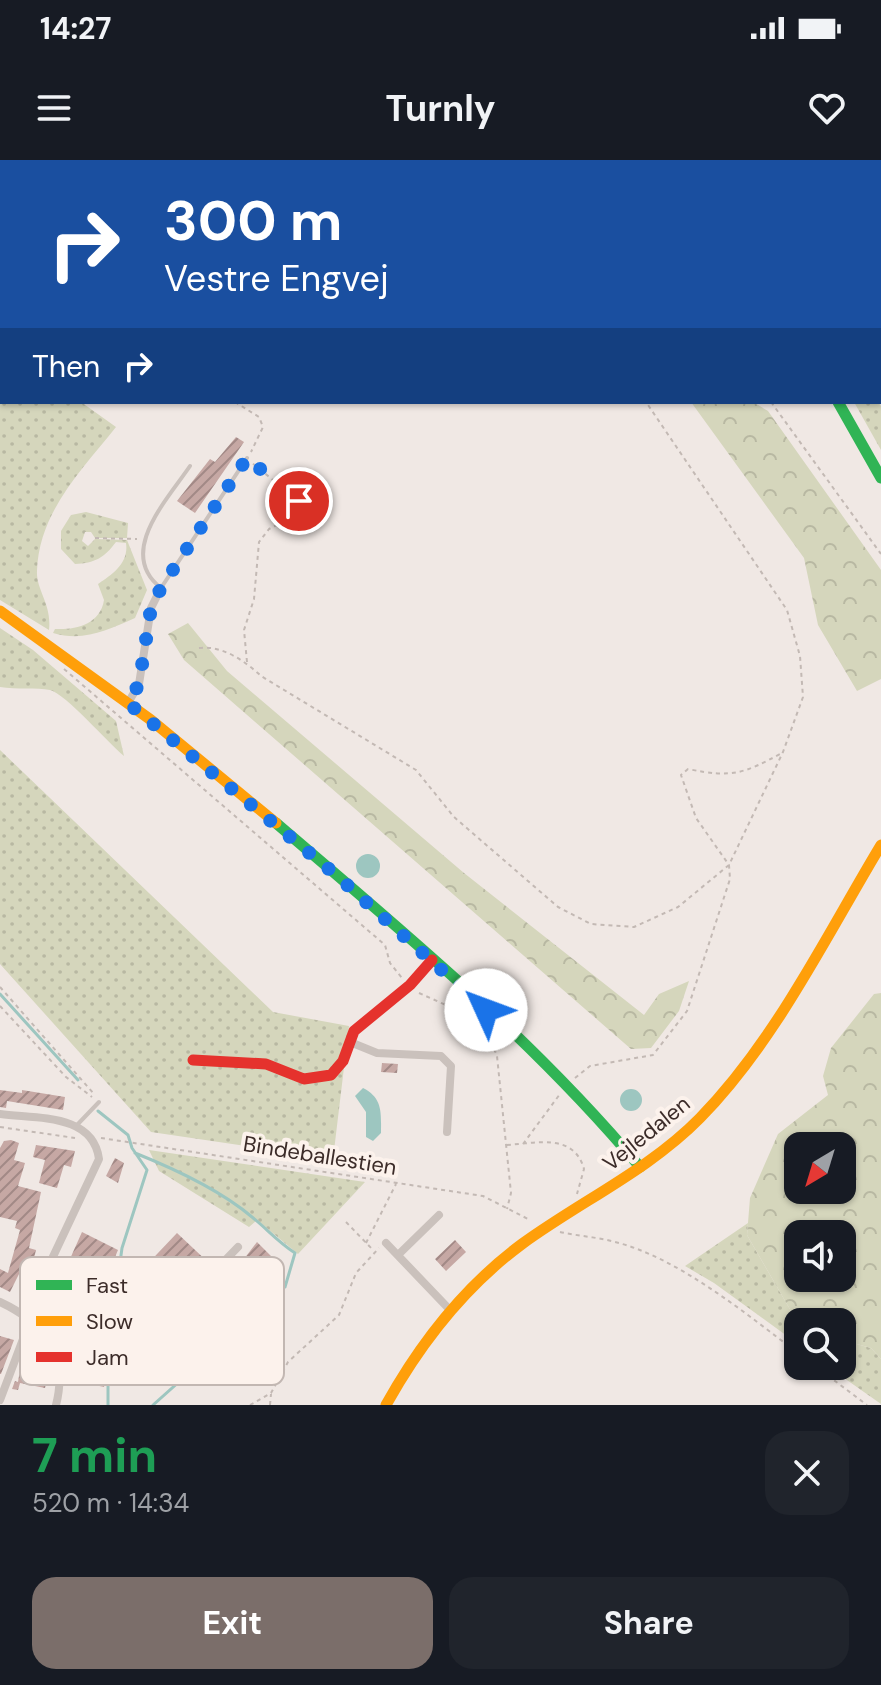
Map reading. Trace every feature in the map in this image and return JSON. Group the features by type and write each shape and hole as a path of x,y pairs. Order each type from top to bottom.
{"main road":[{"path":"842,404 881,462"},
{"path":"842,404 881,478"},
{"path":"0,611 128,703 432,960 567,1086 640,1167"},
{"name":"Vejledalen","path":"386,1405 419,1351 450,1310 499,1263 640,1167 699,1118 734,1078 772,1025 881,845"},
{"path":"193,1060 266,1064 304,1079 331,1075 343,1061 354,1031 370,1014 410,985 432,960"}],"street":[{"path":"128,703 139,684 151,608 161,588"},
{"path":"350,1042 377,1053 441,1056 447,1060 451,1066 447,1132"},
{"path":"0,1114 77,1125 94,1138 99,1159 97,1170 56,1257"},
{"path":"398,1255 439,1215"},
{"path":"386,1243 450,1310"},
{"path":"228,1257 238,1247"},
{"path":"0,1302 20,1312"},
{"path":"0,1400 20,1340"},
{"path":"56,1405 59,1385"}],"lane":[{"path":"190,466 146,536 141,561 152,581 161,588 247,458"},
{"path":"77,1125 99,1102"}],"path":[{"path":"238,404 259,417 263,427 247,458 299,501 300,507 299,514 269,529 259,542 254,599 244,630 247,663"},
{"path":"199,648 211,646 247,663 261,676 416,770 454,817 558,907 591,924 634,927 678,907 729,865 783,752 803,697 800,656 787,610 647,404"},
{"path":"772,404 881,554"},
{"path":"95,538 138,539"},
{"path":"63,668 385,945 390,963 410,985 434,1001 457,1010 491,1042 497,1056 511,1193 507,1209"},
{"path":"523,1144 535,1124 567,1086 590,1066 653,1055 687,1011 730,879 729,865 696,818 681,775 688,769 723,777 745,773 783,752"},
{"path":"0,987 87,1083 99,1102"},
{"path":"0,1006 66,1077 99,1102"},
{"path":"0,1127 83,1138"},
{"name":"Bindeballestien","path":"100,1138 483,1196 530,1220"},
{"path":"506,1145 554,1142 570,1147 582,1160 584,1181"},
{"path":"366,1243 396,1184"},
{"path":"346,1222 375,1252"},
{"path":"560,1232 616,1242 667,1265 717,1294 784,1343"},
{"path":"284,1369 339,1315 356,1273 386,1243"},
{"path":"834,1380 867,1405"},
{"path":"270,1405 275,1385"},
{"path":"250,1405 271,1393"}],"green space":[{"path":"0,404 84,404 116,427 64,493 45,530 37,571 48,612 49,630 0,600"},
{"path":"692,404 756,404 768,411 881,570 881,679 857,691 818,625 804,558"},
{"path":"855,404 881,406 881,450"},
{"path":"86,512 128,523 127,538 95,538 91,532 85,532 82,541 88,546 95,539 127,540 147,590 135,618 85,635 53,633 55,629 86,624 97,615 104,600 98,584 114,572 125,556 126,543 116,542 98,559 75,564 61,549 61,531 71,515"},
{"path":"188,623 227,671 464,873 644,1015 659,994 689,981 679,1011 651,1048 631,1049 184,660 168,634"},
{"path":"0,628 33,650 116,721 124,756 57,693 45,689 0,687"},
{"path":"0,750 273,1012 349,1026 333,1159 151,1132 0,964"},
{"path":"881,993 881,1359 871,1348 856,1344 856,1308 789,1308 747,1235 750,1198 778,1134 828,1095 823,1076 831,1048 874,994"},
{"path":"149,1150 365,1182 298,1254 257,1220 249,1227 159,1171"},
{"path":"748,1223 747,1235 789,1308 784,1308 784,1334 714,1283 685,1266"},
{"path":"856,1344 871,1348 881,1359 881,1404 847,1380 856,1380"}],"water":[{"path":"368,854 379,861 380,866 373,877 368,878 357,871 356,866 363,855"},
{"path":"363,1088 374,1096 380,1107 381,1133 373,1141 366,1137 366,1112 355,1096"},
{"path":"631,1089 639,1092 642,1100 639,1108 631,1111 623,1108 620,1100 623,1092"}],"building":[{"path":"236,437 244,442 195,513 177,501 210,459 215,462"},
{"path":"382,1063 398,1064 397,1073 381,1072"},
{"path":"0,1090 65,1097 63,1110 7,1101 6,1108 0,1107"},
{"path":"4,1141 19,1143 14,1160 25,1163 18,1186 41,1192 29,1248 36,1250 34,1257 20,1257 20,1272 10,1292 0,1287 0,1269 8,1273 20,1230 15,1228 17,1221 0,1217 0,1148"},
{"path":"36,1145 75,1151 71,1167 64,1165 57,1188 39,1183 45,1160 33,1157"},
{"path":"115,1158 124,1163 118,1183 106,1176"},
{"path":"82,1232 118,1250 115,1257 71,1257"},
{"path":"177,1233 202,1257 154,1257"},
{"path":"455,1240 466,1252 446,1271 435,1259"},
{"path":"257,1242 272,1257 246,1257"},
{"path":"0,1336 14,1340 1,1374 0,1374"},
{"path":"20,1370 18,1390 12,1389 15,1381 18,1382"}],"waterway":[{"path":"0,994 78,1080"},
{"path":"98,1111 128,1135 132,1148 147,1170 121,1257"},
{"path":"135,1153 225,1197 295,1253 284,1288"},
{"path":"108,1385 108,1405"},
{"path":"153,1405 175,1385"}],"traffic: fast":[{"path":"839,404 881,478"},
{"path":"276,823 511,1030 556,1074 640,1167"}],"traffic: slow":[{"path":"0,611 151,720 276,823"},
{"path":"386,1405 429,1338 481,1278 544,1228 659,1154 700,1118 727,1088 776,1022 881,845"}],"traffic: jam":[{"path":"193,1060 266,1064 304,1079 331,1075 343,1061 354,1031 410,985 432,960"}],"route":[{"path":"299,501 247,458 151,608 144,642 143,668 139,684 128,703 336,875 486,1010"}]}
